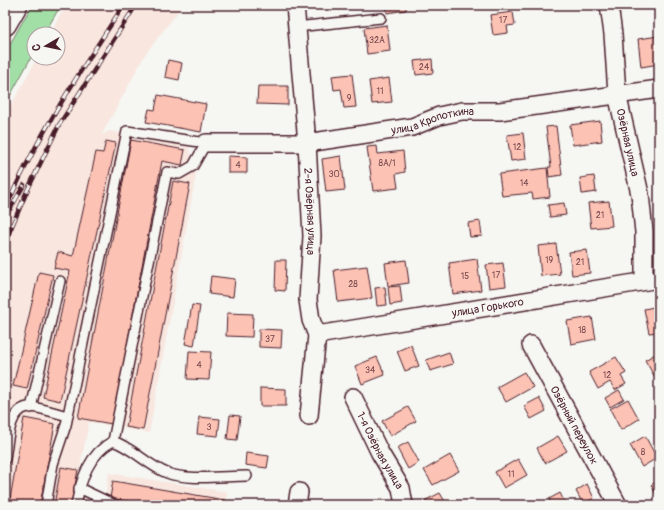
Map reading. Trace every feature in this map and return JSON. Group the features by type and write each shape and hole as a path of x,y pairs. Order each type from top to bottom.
{"main road":[{"path":"5,24 16,5"}],"street":[{"name":"2-я Озёрная улица","path":"295,5 307,143 312,236 308,300 310,320 317,335 309,416"},
{"name":"Озёрная улица","path":"609,5 613,34 617,94 640,194 644,232 652,280"},
{"name":"улица Кропоткина","path":"206,143 307,143 412,127 439,116 462,111 500,111 659,89"},
{"name":"улица Горького","path":"317,335 652,280"},
{"name":"Озёрный переулок","path":"532,345 618,505"},
{"name":"1-я Озёрная улица","path":"353,397 380,453 401,488 404,505"}],"lane":[{"path":"296,27 381,18"},
{"path":"46,505 53,464 68,416 127,131 206,143 193,166 179,174 167,172 113,441"},
{"path":"32,408 60,281"},
{"path":"5,459 13,418 20,410 32,408 68,416"},
{"path":"76,505 79,488 91,459 102,447 113,441 122,444 145,461 167,473 192,477 247,476"},
{"path":"79,488 115,505"}],"shaded area":[{"path":"69,5 183,5 146,53 101,136 109,131 188,147 197,169 149,433 89,422 75,492 77,505 5,505 5,117 33,66 66,66 66,26 54,26 60,15"},
{"path":"109,473 227,492 225,505 104,505"},
{"path":"80,496 101,505 79,505"}],"green space":[{"path":"32,5 61,5 49,26 26,26 26,66 5,105 5,53"}],"building":[{"path":"386,5 406,5 406,10 387,13"},
{"path":"513,12 515,25 507,26 508,33 493,35 490,15"},
{"path":"387,25 390,51 367,54 364,28"},
{"path":"659,36 659,64 641,67 638,39"},
{"path":"432,59 433,73 416,75 414,61"},
{"path":"168,60 182,63 179,80 165,77"},
{"path":"352,74 356,107 344,108 341,89 334,90 332,76"},
{"path":"389,78 392,102 372,104 369,81"},
{"path":"258,86 288,86 288,105 257,104"},
{"path":"158,95 206,104 201,132 146,122 149,109 155,110"},
{"path":"600,121 602,141 573,145 570,125"},
{"path":"556,126 562,175 549,177 548,167 551,167 546,127"},
{"path":"523,133 526,159 511,161 507,135"},
{"path":"131,140 185,150 182,165 162,161 112,424 78,418"},
{"path":"106,141 116,143 60,401 43,397 70,271 54,268 58,252 73,256 96,152 103,153"},
{"path":"377,146 378,154 403,151 405,172 396,174 398,188 373,191 367,147"},
{"path":"228,156 247,157 247,173 228,173"},
{"path":"341,156 345,190 326,192 322,159"},
{"path":"547,168 550,197 533,199 532,193 502,196 499,174"},
{"path":"594,176 596,192 582,194 580,178"},
{"path":"173,181 190,184 143,430 126,427"},
{"path":"609,201 612,226 591,228 588,203"},
{"path":"564,203 566,215 550,217 548,205"},
{"path":"480,221 482,236 470,237 468,223"},
{"path":"556,244 560,274 541,276 538,246"},
{"path":"587,250 590,273 572,275 569,252"},
{"path":"477,259 481,290 453,294 449,263"},
{"path":"276,260 286,260 285,291 275,290"},
{"path":"406,260 409,283 388,286 385,263"},
{"path":"503,263 506,286 489,288 486,265"},
{"path":"367,266 372,298 338,302 334,270"},
{"path":"39,272 53,275 27,389 13,386"},
{"path":"211,276 235,279 233,297 209,294"},
{"path":"400,286 402,303 390,305 388,287"},
{"path":"385,287 387,305 377,306 375,288"},
{"path":"192,305 200,306 194,346 185,344"},
{"path":"659,306 659,332 649,333 644,309"},
{"path":"227,313 253,314 252,337 226,336"},
{"path":"592,317 596,339 571,344 567,321"},
{"path":"259,329 282,330 281,348 259,347"},
{"path":"411,345 419,366 405,371 397,351"},
{"path":"189,351 211,352 209,380 187,379"},
{"path":"449,352 453,364 430,371 426,360"},
{"path":"659,352 659,378 656,379 645,360"},
{"path":"377,357 385,375 362,384 355,366"},
{"path":"616,357 626,373 621,376 626,384 615,390 610,382 598,389 589,372"},
{"path":"524,372 533,387 506,402 497,387"},
{"path":"260,388 286,389 286,406 260,406"},
{"path":"619,390 624,399 610,407 605,398"},
{"path":"5,397 10,398 5,420"},
{"path":"539,398 546,411 531,419 524,406"},
{"path":"628,399 639,419 621,430 610,409"},
{"path":"408,407 416,421 390,436 382,421"},
{"path":"230,415 240,416 237,440 227,439"},
{"path":"199,417 220,419 218,436 197,434"},
{"path":"24,418 55,424 40,505 9,505"},
{"path":"558,436 567,451 545,463 537,448"},
{"path":"645,436 657,458 642,467 630,445"},
{"path":"408,442 419,462 408,469 397,448"},
{"path":"246,453 269,456 267,468 245,465"},
{"path":"450,455 459,471 433,485 424,470"},
{"path":"518,459 527,475 504,488 495,472"},
{"path":"61,467 78,470 71,505 54,505"},
{"path":"659,480 659,499 651,485"},
{"path":"113,481 225,500 224,505 151,505 110,498"},
{"path":"587,484 594,498 583,504 576,491"},
{"path":"440,493 447,505 427,505 424,501"},
{"path":"560,493 566,505 552,505 549,499"},
{"path":"595,501 598,505 588,505"}],"railway":[{"path":"5,210 30,157 60,105 124,5"},
{"path":"5,242 27,191 59,125 136,5"},
{"path":"5,218 24,185"}]}
